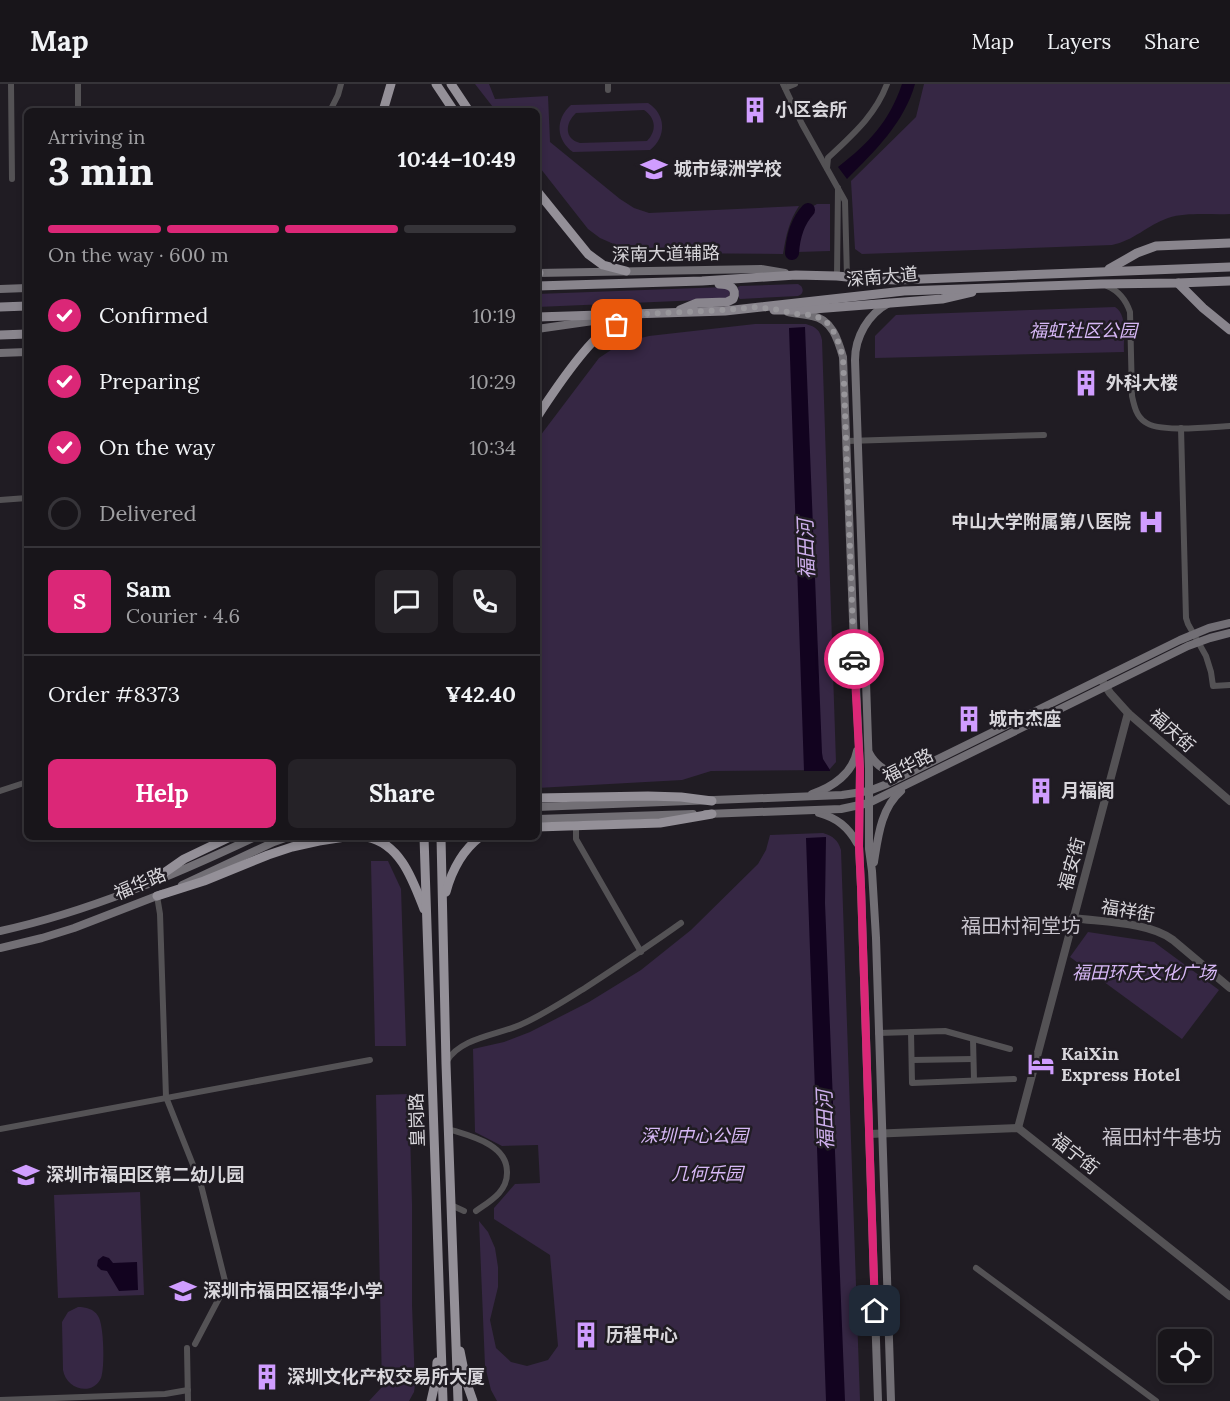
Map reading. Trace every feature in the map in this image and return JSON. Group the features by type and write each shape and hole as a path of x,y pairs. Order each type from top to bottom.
{"highway":[{"path":"384,108 391,84"},
{"path":"436,84 452,108"},
{"path":"451,84 467,108"},
{"path":"540,195 583,248 599,263 626,272"},
{"path":"540,413 575,364 602,333 640,314"},
{"path":"540,798 648,795 712,801"},
{"path":"540,827 660,823 712,814"},
{"path":"151,882 184,859 224,840"},
{"path":"157,897 292,847 329,840"},
{"path":"376,840 384,843 403,864 413,882 426,916"},
{"name":"皇岗路","path":"423,840 443,1401"},
{"name":"皇岗路","path":"441,840 446,1064 458,1401"},
{"path":"444,903 448,885 462,855 476,840"},
{"path":"431,1401 436,1379 441,1321"},
{"path":"455,1333 473,1401"}],"main road":[{"path":"1099,272 1115,267 1137,253 1156,246 1230,243"},
{"name":"深南大道","path":"540,286 702,281 796,275 897,280 1230,267"},
{"name":"深南大道辅路","path":"540,273 761,269 796,275"},
{"path":"675,312 697,303 727,302 733,299 735,295 731,286 702,281"},
{"name":"深南大道","path":"540,317 725,310 896,292 1101,284 1230,282"},
{"path":"1178,284 1230,330"},
{"path":"0,289 24,288"},
{"path":"779,310 955,297 984,288"},
{"path":"11,307 24,303"},
{"path":"889,303 876,311 860,334 855,360 868,749 869,849 876,938 891,1401"},
{"path":"0,307 24,306"},
{"path":"757,307 819,317 836,335 843,357 859,742 859,846 878,1401"},
{"path":"540,329 640,314"},
{"path":"2,335 24,334"},
{"path":"2,335 24,340"},
{"path":"0,353 24,352"},
{"name":"福华路","path":"540,807 860,793 887,784 1230,623"},
{"name":"福华路","path":"1196,638 1230,633"},
{"name":"福华路","path":"540,819 847,809 869,803 907,786 1103,682"},
{"path":"802,797 829,787 838,781 847,772 856,755 859,742"},
{"path":"868,749 873,760 883,769 897,774 908,773"},
{"path":"872,871 884,817 896,795 907,786"},
{"path":"811,810 844,825 859,846"},
{"name":"福华路","path":"0,931 70,912 151,882 248,840"},
{"name":"福华路","path":"0,948 74,928 157,897 280,840"}],"street":[{"path":"11,84 12,179"},
{"path":"78,84 78,108"},
{"path":"332,108 341,84"},
{"path":"795,84 784,86 793,107 846,201 842,276"},
{"path":"827,169 828,158 874,111 883,96 886,84"},
{"path":"838,187 842,276"},
{"path":"1101,284 1114,289 1126,302 1130,312 1132,396 1141,419 1150,425 1163,427 1230,426"},
{"path":"1181,428 1186,618 1209,663 1213,686 1230,685"},
{"path":"847,441 1044,435"},
{"path":"0,500 24,498"},
{"name":"福庆街","path":"1103,682 1128,713 1230,801"},
{"name":"福安街","path":"1018,1128 1128,713"},
{"path":"0,791 24,783"},
{"path":"576,826 576,840 641,952"},
{"path":"157,897 160,914 166,1097 201,1185 226,1285 195,1344"},
{"name":"福祥街","path":"1073,918 1142,927 1163,933 1230,988"},
{"path":"446,1064 451,1054 460,1046 521,1024 556,1005 641,952 681,922"},
{"path":"878,1033 945,1031 1010,1049"},
{"path":"911,1032 912,1083 1014,1079"},
{"path":"973,1039 974,1080"},
{"path":"912,1060 973,1059"},
{"path":"0,1129 370,1060"},
{"path":"869,1134 1018,1128"},
{"name":"福宁街","path":"1018,1128 1230,1296"},
{"path":"448,1129 487,1144 500,1153 506,1161 507,1183 504,1188 476,1211"},
{"path":"976,1268 1156,1401"},
{"path":"187,1348 188,1401"},
{"path":"0,1400 165,1394 188,1389"}],"green space":[{"path":"475,84 489,84 495,99 548,96 550,142 620,199 634,208 649,213 799,206 788,229 783,254 652,253 616,245 600,238 588,229 540,168 540,108 494,108"},
{"path":"924,84 1230,84 1230,214 1175,216 1112,245 862,254 855,249 851,181 916,117"},
{"path":"648,103 661,119 662,132 656,145 650,150 573,152 563,142 560,129 562,117 571,105","holes":["644,110 653,121 654,129 647,141 580,143 571,138 568,130 570,121 576,113"]},
{"path":"817,204 830,204 830,251 797,252 804,219 812,207"},
{"path":"798,284 803,290 798,296 739,298 738,287 740,286"},
{"path":"725,287 730,291 729,297 725,299 540,307 540,294"},
{"name":"福虹社区公园","path":"1115,307 1122,315 1124,352 875,358 875,336 896,315"},
{"path":"755,324 806,324 817,329 820,334 836,762 829,770 711,771 682,780 540,788 540,436 599,358 614,348 649,336"},
{"name":"深圳中心公园","path":"823,833 835,839 841,850 860,1401 497,1401 491,1390 485,1366 479,1221 488,1232 495,1248 498,1267 498,1287 490,1320 496,1348 511,1362 527,1366 548,1360 558,1346 550,1255 494,1219 494,1208 515,1184 540,1183 538,1145 502,1146 475,1132 473,1049 504,1042 530,1032 589,1002 641,970 691,930 758,864 766,850 770,835"},
{"path":"371,861 388,861 401,889 406,1046 375,1046"},
{"name":"福田环庆文化广场","path":"1088,932 1154,942 1219,990 1182,1039 1070,957"},
{"path":"409,1094 415,1385 409,1401 369,1401 382,1387 376,1095"},
{"path":"140,1192 144,1295 58,1298 54,1195"},
{"path":"78,1307 90,1309 96,1314 103,1337 101,1378 97,1384 86,1389 69,1382 63,1370 62,1322 68,1312"}],"water":[{"path":"902,84 915,84 904,111 878,147 847,179 838,167 877,131 891,110"},
{"path":"805,327 822,753 830,771 804,771 789,328"},
{"path":"826,837 825,903 845,1401 826,1401 806,838"},
{"path":"103,1256 109,1258 113,1263 137,1262 138,1290 119,1291 107,1271 97,1266 98,1260"}],"waterway":[{"name":"福田河","path":"792,253 796,230 808,210"}],"way so far":[{"path":"617,325 640,314 757,307 819,317 825,320 836,335 843,357 854,659"}],"place":[{"name":"小区会所","path":"755,110"},
{"name":"城市绿洲学校","path":"654,169"},
{"name":"外科大楼","path":"1086,383"},
{"name":"中山大学附属第八医院","path":"1151,522"},
{"name":"城市杰座","path":"969,719"},
{"name":"月福阁","path":"1041,791"},
{"name":"KaiXin Express Hotel","path":"1041,1064"},
{"name":"深圳市福田区第二幼儿园","path":"26,1175"},
{"name":"深圳市福田区福华小学","path":"183,1291"},
{"name":"历程中心","path":"586,1335"},
{"name":"深圳文化产权交易所大厦","path":"267,1377"}],"district":[{"name":"福田村祠堂坊","path":"1021,926"},
{"name":"福田村牛巷坊","path":"1162,1137"}],"route":[{"path":"854,659 860,769 859,869 875,1311"}],"park label":[{"name":"几何乐园","path":"707,1174"}]}
